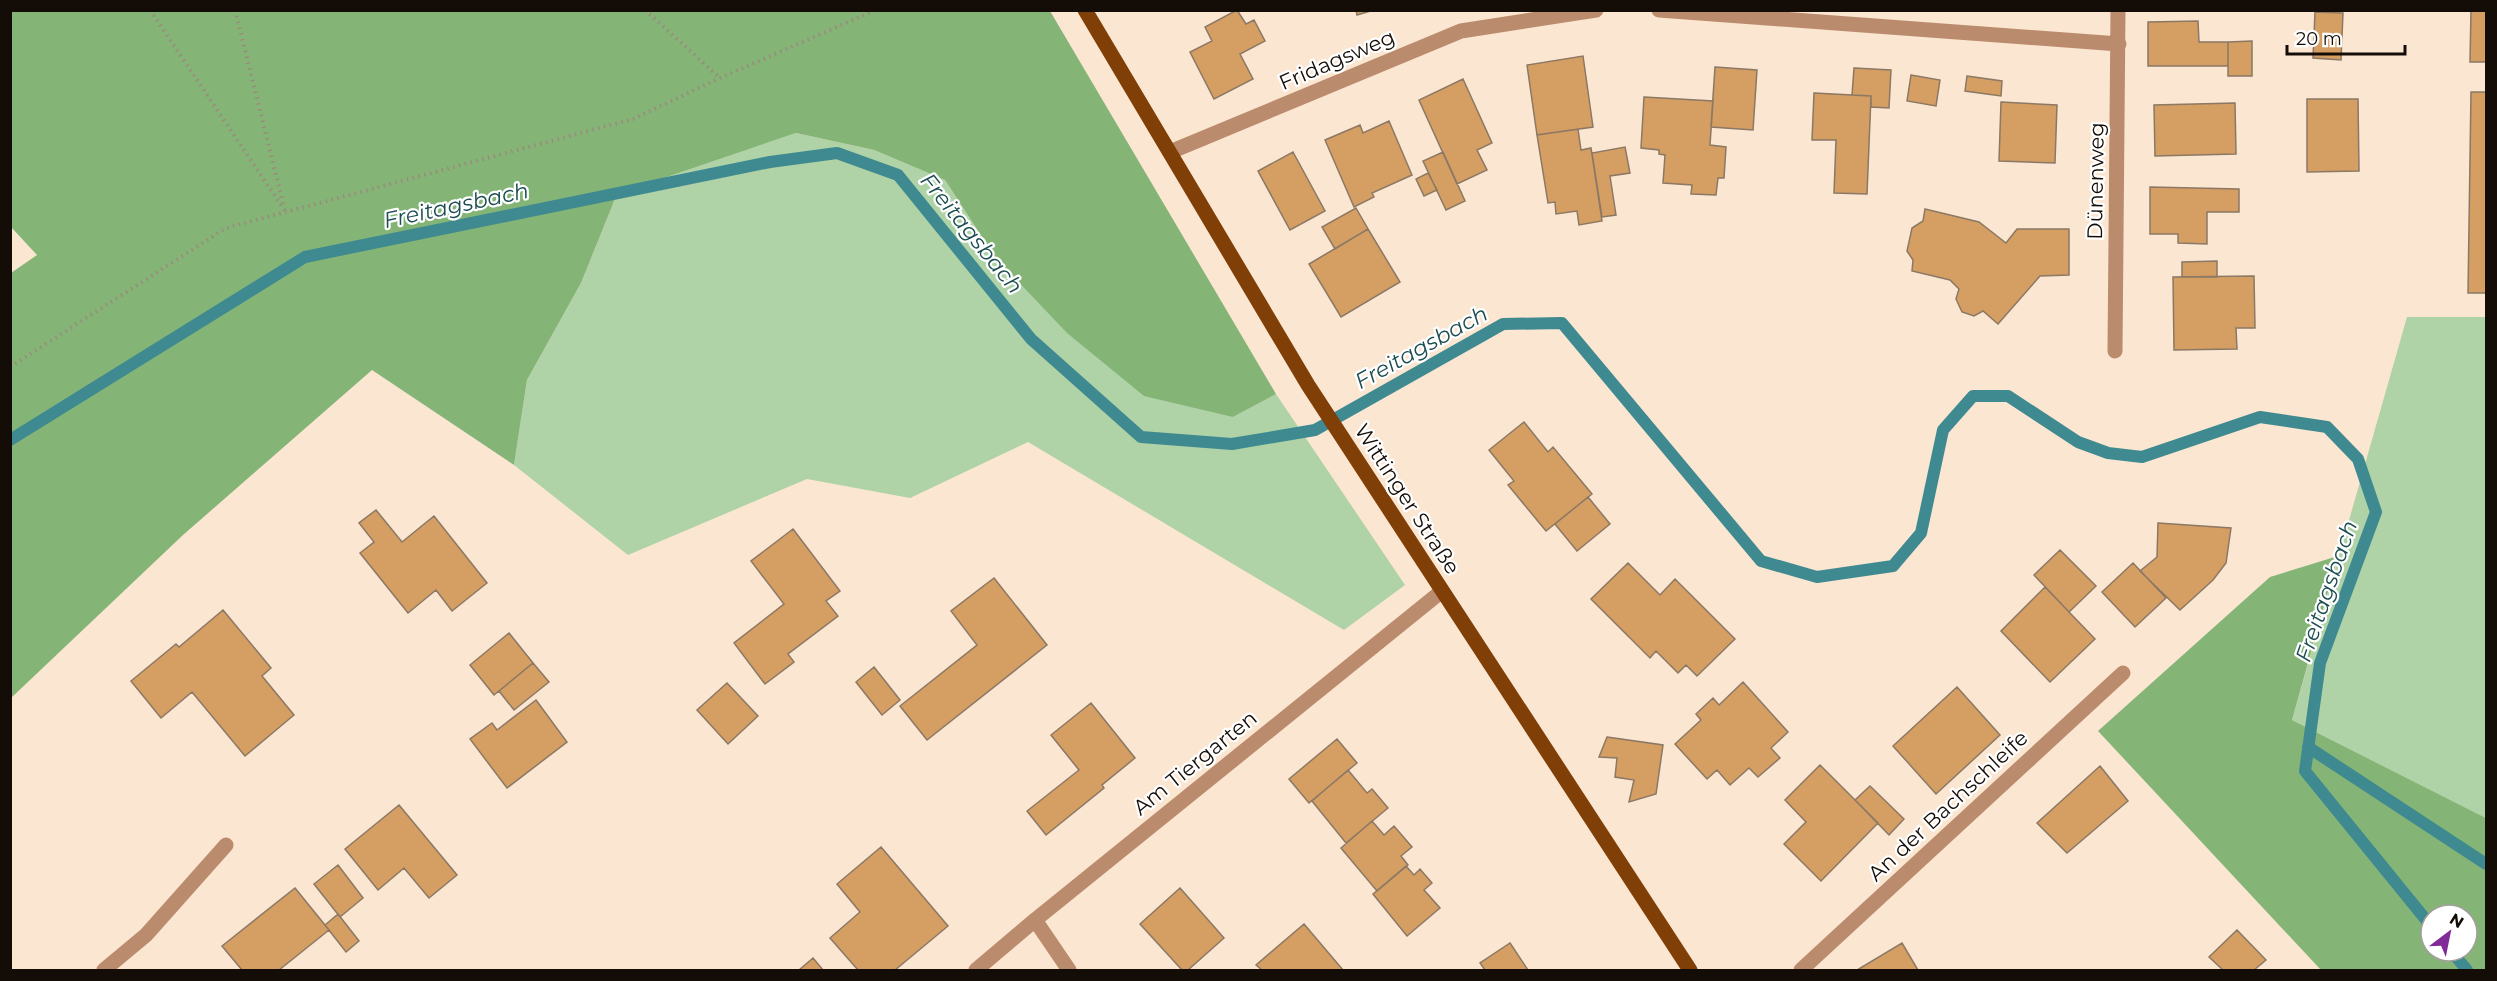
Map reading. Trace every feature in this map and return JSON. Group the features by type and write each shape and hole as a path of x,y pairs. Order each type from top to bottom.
{"main road":[{"name":"Wittinger Straße","path":"1085,10 1308,385 1690,970"}],"street":[{"name":"Fridagsweg","path":"1170,153 1461,31 1596,10"},
{"path":"1659,10 2119,44"},
{"name":"Dünenweg","path":"2115,351 2118,10"},
{"name":"Am Tiergarten","path":"976,970 1442,591"},
{"name":"An der Bachschleife","path":"1801,970 2122,673"},
{"path":"104,970 146,935 226,845"},
{"path":"1035,920 1069,970"}],"path":[{"path":"150,10 285,211"},
{"path":"235,10 285,211"},
{"path":"645,10 720,78"},
{"path":"10,368 226,228 633,118 876,10"}],"green space":[{"path":"11,10 1050,11 1276,394 1233,417 1144,396 1067,333 995,257 945,180 874,150 796,133 617,194 581,283 527,380 514,465 372,370 183,535 11,698 11,273 37,255 11,227"},
{"path":"796,133 874,150 945,180 995,257 1233,417 1276,394 1405,585 1344,630 1028,442 910,498 807,479 628,555 514,465 527,380 581,283 617,194"},
{"path":"2407,317 2486,317 2486,818 2292,720"},
{"path":"2338,556 2292,720 2486,818 2486,970 2321,970 2098,731 2270,577"}],"building":[{"path":"1237,10 1246,24 1254,20 1265,41 1240,54 1253,79 1214,99 1190,52 1212,41 1205,27"},
{"path":"1356,10 1374,10 1357,15"},
{"path":"2471,10 2486,10 2486,62 2470,62"},
{"path":"2315,12 2343,13 2341,60 2313,58"},
{"path":"2198,21 2199,42 2228,42 2228,66 2148,66 2148,22"},
{"path":"2252,41 2252,76 2228,76 2228,42"},
{"path":"1583,56 1593,127 1537,135 1527,65"},
{"path":"1715,67 1757,70 1753,130 1711,127"},
{"path":"1854,68 1891,70 1889,108 1871,107 1871,96 1852,95"},
{"path":"1911,75 1940,80 1936,106 1907,101"},
{"path":"1967,76 2002,81 2001,96 1965,91"},
{"path":"1463,79 1492,143 1477,150 1487,170 1457,184 1419,100"},
{"path":"2471,92 2486,92 2486,293 2468,293"},
{"path":"1814,93 1871,96 1867,194 1834,193 1836,140 1812,140"},
{"path":"1644,97 1713,101 1710,145 1726,147 1724,178 1718,178 1716,195 1691,194 1692,185 1663,183 1665,155 1659,154 1659,150 1641,148"},
{"path":"2307,99 2358,99 2359,171 2307,172"},
{"path":"2001,102 2057,105 2055,163 1999,161"},
{"path":"2235,103 2236,154 2155,156 2154,105"},
{"path":"1389,121 1412,175 1372,193 1374,197 1354,207 1325,140 1360,125 1363,133"},
{"path":"1578,129 1581,150 1591,148 1602,221 1579,225 1577,211 1556,214 1555,202 1548,203 1537,135"},
{"path":"1625,147 1630,173 1610,176 1616,215 1602,217 1592,153"},
{"path":"1293,152 1325,211 1290,230 1258,171"},
{"path":"1443,152 1465,201 1446,210 1423,161"},
{"path":"1428,173 1437,190 1424,196 1416,179"},
{"path":"2150,187 2239,189 2239,212 2207,212 2207,244 2178,243 2178,234 2150,234"},
{"path":"1356,208 1368,229 1335,249 1322,227"},
{"path":"1925,209 1979,222 2006,243 2017,229 2069,229 2069,275 2040,276 1998,324 1983,311 1974,316 1962,312 1956,299 1959,289 1950,280 1912,271 1913,260 1907,251 1912,228 1923,221"},
{"path":"1368,229 1400,282 1341,317 1309,264"},
{"path":"2217,261 2217,277 2182,277 2182,262"},
{"path":"2254,276 2255,328 2236,328 2237,349 2174,350 2173,277"},
{"path":"1524,422 1548,452 1553,447 1592,494 1546,531 1508,485 1514,481 1489,450"},
{"path":"1588,497 1610,524 1577,551 1555,524"},
{"path":"376,510 402,542 434,516 487,583 452,611 436,590 408,613 360,553 374,542 359,523"},
{"path":"2158,523 2231,528 2226,563 2213,580 2180,610 2140,571 2157,557"},
{"path":"793,529 840,591 826,601 838,616 788,654 794,662 765,684 734,643 784,604 751,561"},
{"path":"2060,550 2096,586 2069,612 2034,575"},
{"path":"1628,563 1660,595 1675,579 1735,639 1697,676 1686,665 1678,673 1656,651 1650,658 1591,599"},
{"path":"2133,563 2166,598 2135,627 2102,592"},
{"path":"994,578 1047,645 927,740 900,706 977,645 951,611"},
{"path":"2045,587 2095,639 2050,682 2001,631"},
{"path":"223,610 271,668 262,676 294,715 245,756 192,692 161,718 131,681 176,644 179,647"},
{"path":"509,633 533,663 494,695 470,665"},
{"path":"533,663 549,682 514,710 499,691"},
{"path":"874,667 900,700 882,715 856,682"},
{"path":"1743,682 1788,732 1771,748 1780,758 1758,777 1749,768 1730,785 1717,770 1707,779 1675,744 1701,720 1696,714 1713,698 1719,705"},
{"path":"727,683 758,716 728,744 697,710"},
{"path":"1957,687 2000,735 1936,794 1893,746"},
{"path":"536,700 567,742 507,788 470,739 492,723 497,730"},
{"path":"1091,703 1135,758 1102,785 1104,788 1046,835 1027,811 1079,770 1051,735"},
{"path":"1607,737 1663,745 1656,794 1629,802 1634,780 1615,777 1617,758 1599,757"},
{"path":"1337,739 1357,763 1309,803 1289,779"},
{"path":"1820,765 1878,823 1821,881 1784,844 1806,822 1785,800"},
{"path":"2100,766 2128,801 2067,853 2037,823"},
{"path":"1348,770 1367,793 1372,789 1388,808 1346,843 1312,801"},
{"path":"1870,786 1904,819 1889,835 1855,800"},
{"path":"399,805 457,875 429,898 404,868 378,890 345,849"},
{"path":"1372,821 1384,835 1394,826 1412,847 1401,856 1408,865 1377,891 1341,848"},
{"path":"881,847 948,926 895,970 858,970 830,938 860,912 837,884"},
{"path":"338,865 363,898 340,917 314,884"},
{"path":"1406,866 1414,875 1420,869 1432,883 1424,890 1440,908 1407,936 1373,894"},
{"path":"295,888 329,930 279,970 242,970 222,946"},
{"path":"1180,888 1224,938 1188,970 1182,970 1140,924"},
{"path":"338,914 359,941 346,952 325,925"},
{"path":"1304,924 1343,970 1262,970 1256,965"},
{"path":"2237,930 2266,960 2254,970 2223,970 2209,957"},
{"path":"1510,943 1528,970 1485,970 1480,963"},
{"path":"1902,943 1918,970 1857,970"},
{"path":"813,958 823,970 799,970"}],"waterway":[{"name":"Freitagsbach","path":"10,440 305,257 770,162 837,153 898,175 1031,339 1141,437 1232,444 1315,430 1503,324 1562,323 1761,561 1817,577 1893,566 1921,533 1943,430 1973,396 2008,396 2078,442 2108,453 2142,457 2260,417 2327,427 2358,459 2376,512 2320,663 2305,771 2419,911"},
{"path":"2308,747 2486,864"},
{"name":"Freitagsbach","path":"2461,963 2467,970"}]}
